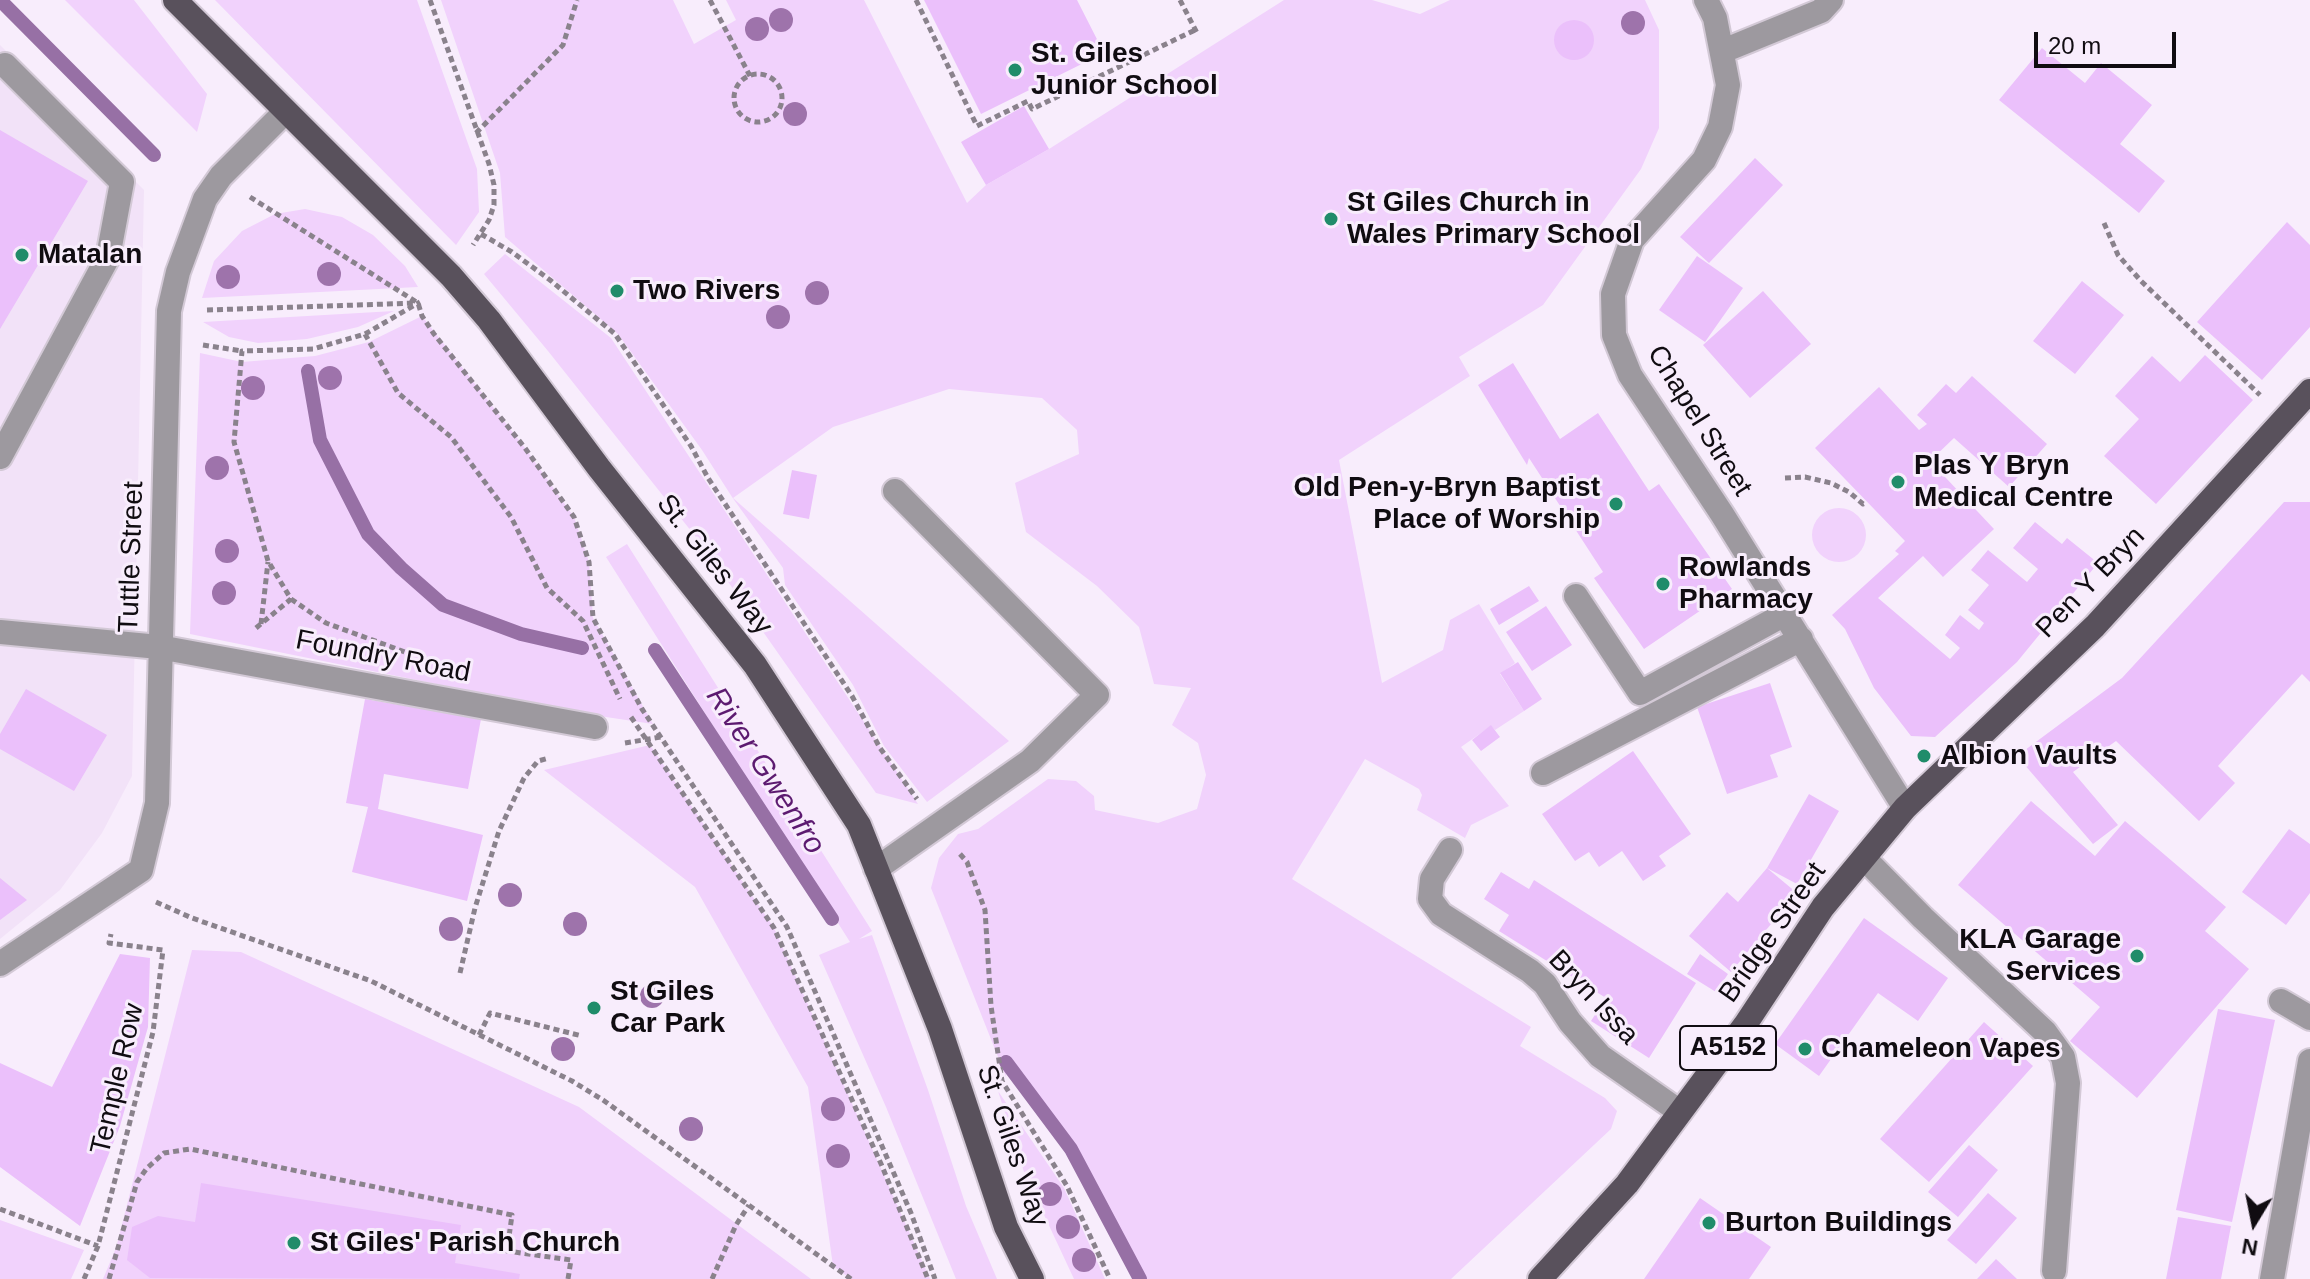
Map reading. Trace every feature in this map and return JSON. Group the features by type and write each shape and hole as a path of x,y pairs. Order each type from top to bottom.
{"main road":[{"name":"St. Giles Way","path":"175,0 451,276 489,320 599,468 755,665 859,825 940,1029 1006,1227 1032,1279"},
{"name":"Pen Y Bryn","path":"1905,808 2095,626 2310,391"},
{"name":"Bridge Street","path":"1540,1279 1627,1184 1745,1025 1823,907 1905,808"}],"street":[{"name":"Chapel Street","path":"1706,0 1715,18 1728,85 1720,127 1704,160 1632,240 1613,294 1614,335 1630,375 1801,639 1905,808"},
{"path":"1723,51 1821,11 1831,0"},
{"path":"0,457 108,257 122,182 5,65"},
{"name":"Tuttle Street","path":"0,964 141,870 157,803 169,311 178,272 205,199 221,176 285,112"},
{"path":"876,869 1030,761 1097,695 895,491"},
{"path":"1576,596 1640,693 1785,614"},
{"name":"Foundry Road","path":"0,632 159,647 595,727"},
{"path":"1543,773 1801,639"},
{"name":"Bryn Issa","path":"1450,850 1432,879 1430,899 1441,914 1530,971 1545,984 1570,1022 1600,1056 1680,1112"},
{"path":"1864,858 2045,1032 2063,1057 2068,1083 2054,1271"},
{"path":"2281,1001 2310,1018"},
{"path":"2272,1279 2310,1061"}],"path":[{"path":"430,0 494,185 494,205 481,234 451,276"},
{"path":"476,133 563,45 577,0"},
{"path":"710,0 750,76"},
{"path":"916,0 977,126 1028,101 1032,109 1196,32 1180,0"},
{"path":"750,76 765,76 778,85 782,100 776,114 770,119 755,123 736,109 734,93 750,76"},
{"path":"221,176 275,214 418,303 422,316 434,334 525,448 574,517 589,562 593,618 642,709 787,927 911,1213 935,1279"},
{"path":"2104,223 2118,255 2141,281 2261,396 2291,412"},
{"path":"169,311 418,303"},
{"path":"222,658 291,599 268,561 234,442 242,351 313,349 365,334 418,303"},
{"path":"365,334 398,393 451,437 511,517 547,588 583,621 623,706"},
{"path":"1785,478 1805,477 1831,483 1863,504 1867,502"},
{"path":"261,625 268,561"},
{"path":"642,709 630,710 646,740 774,928 882,1166 928,1279"},
{"path":"616,745 661,737"},
{"path":"460,973 475,908 499,831 524,778 538,761 554,756"},
{"path":"117,884 192,918 371,981 595,1095 851,1279"},
{"name":"Temple Row","path":"84,1279 98,1246 153,1032 163,950 133,946"},
{"path":"479,1035 490,1013 582,1036"},
{"path":"109,1279 137,1182 164,1153 190,1149 512,1215 507,1251 571,1260 568,1279"},
{"path":"712,1279 736,1225 749,1205"},
{"path":"0,1209 98,1246"}],"shaded area":[{"path":"65,0 134,0 207,94 197,132"},
{"path":"215,0 417,0 477,169 479,212 456,245"},
{"path":"441,0 673,0 694,44 736,20 726,0 864,0 967,203 986,185 1049,149 1284,0 1372,0 1420,14 1450,0 1645,0 1659,30 1659,128 1641,169 1543,305 1459,357 1470,376 1339,460 1382,683 1443,650 1450,620 1479,604 1515,663 1500,674 1524,711 1495,730 1491,726 1461,747 1509,806 1471,825 1465,838 1417,810 1422,795 1419,789 1365,759 1292,879 1531,1027 1520,1046 1605,1098 1617,1111 1611,1129 1451,1279 1140,1279 1071,1149 1007,1063 1006,1077 931,888 939,858 958,834 978,829 1048,779 1076,781 1094,796 1095,810 1158,823 1197,809 1206,775 1198,743 1172,725 1191,688 1154,684 1139,627 1097,586 1026,532 1015,483 1079,454 1077,430 1042,398 949,389 833,427 733,498 1009,741 927,802 884,746 853,685 785,585 783,568 732,497 702,450 618,334 505,237 500,173"},
{"path":"0,45 144,190 132,776 102,833 60,890 0,939"},
{"path":"305,209 342,217 373,235 405,266 418,287 202,298 214,261 242,231 275,214"},
{"path":"505,254 611,338 918,804 876,793 703,546 484,274"},
{"path":"394,311 358,327 307,339 258,343 229,337 203,322"},
{"path":"422,316 525,448 574,517 589,562 593,618 653,724 579,713 190,634 200,353 242,362 315,356 369,342"},
{"path":"1839,508 1858,516 1866,535 1858,554 1839,562 1820,554 1812,535 1820,516"},
{"path":"627,544 872,931 859,939 872,935 966,1206 997,1279 956,1279 886,1107 819,955 850,942 606,557"},
{"path":"650,745 774,928 930,1279 851,1279 833,1266 808,1087 695,887 544,770"},
{"name":"St Giles' Parish Church","path":"192,950 241,952 579,1107 811,1279 103,1279 116,1248"},
{"path":"998,1091 1064,1188 1105,1279 1074,1279 1024,1172"},
{"path":"0,1220 84,1250 71,1279 0,1279"}],"building":[{"name":"St. Giles Junior School","path":"924,0 1077,0 1104,53 981,114"},
{"path":"1574,20 1588,26 1594,40 1588,54 1574,60 1560,54 1554,40 1560,26"},
{"path":"2042,48 2085,83 2101,63 2152,105 2120,144 2165,181 2139,213 1999,100"},
{"path":"1024,106 1049,149 986,185 961,142"},
{"name":"Matalan","path":"0,130 88,181 0,329"},
{"path":"1755,158 1783,185 1709,263 1680,237"},
{"path":"2287,222 2310,245 2310,327 2262,380 2197,322"},
{"path":"1697,256 1743,288 1705,342 1659,310"},
{"path":"2082,281 2124,315 2075,374 2033,341"},
{"path":"1763,291 1811,344 1750,398 1703,345"},
{"path":"2205,355 2253,400 2156,504 2104,456 2139,419 2115,396 2152,356 2180,382"},
{"path":"1513,363 1560,439 1598,413 1649,491 1659,484 1732,589 1644,649 1594,578 1603,572 1529,458 1527,465 1478,385"},
{"path":"1972,376 2047,444 2009,487 1954,438 1930,461 1994,529 1943,577 1923,556 1878,598 1950,659 1960,648 1945,635 1960,615 1979,630 1984,623 1968,610 1989,585 1971,570 1988,550 2027,582 2038,569 2013,548 2035,522 2062,544 2067,538 2098,563 2017,662 1935,737 1911,736 1874,688 1845,629 1832,615 1899,554 1895,551 1905,541 1815,448 1879,387 1919,430 1927,424 1917,415 1946,384 1956,393"},
{"path":"792,470 817,475 809,519 783,514"},
{"path":"2284,502 2310,502 2310,682 2302,674 2218,766 2235,783 2199,821 2116,741 2073,772 2118,825 2093,844 2017,756 2122,678"},
{"path":"1529,586 1539,601 1499,625 1490,609"},
{"path":"1546,606 1572,645 1532,671 1506,632"},
{"path":"1518,662 1542,699 1524,711 1500,673"},
{"path":"1770,683 1792,747 1770,755 1778,777 1727,794 1697,707"},
{"path":"26,689 107,735 74,791 0,749 0,734"},
{"path":"365,699 481,719 468,789 384,774 378,809 483,835 467,901 352,872 368,807 346,803"},
{"path":"1491,725 1500,737 1481,751 1472,740"},
{"path":"1633,751 1691,834 1659,856 1666,866 1643,881 1622,851 1599,867 1589,852 1575,861 1542,814"},
{"path":"1809,794 1839,811 1797,884 1767,868"},
{"name":"KLA Garage Services","path":"2031,801 2095,856 2125,821 2226,907 2205,931 2249,969 2137,1098 2070,1041 2100,1007 1958,885"},
{"path":"2289,829 2310,844 2310,893 2286,925 2242,892"},
{"path":"1767,868 1797,893 1731,972 1689,936 1727,892 1738,902"},
{"path":"1501,872 1529,889 1534,880 1696,983 1649,1058 1591,1021 1606,998 1499,931 1509,915 1484,899"},
{"path":"0,878 27,900 0,920"},
{"path":"1864,918 1948,978 1918,1021 1878,993 1819,1076 1775,1044"},
{"path":"120,954 150,958 148,1027 120,1126 80,1226 0,1167 0,1063 52,1087"},
{"path":"1700,954 1728,974 1716,992 1687,974"},
{"path":"2218,1009 2275,1020 2232,1222 2176,1210"},
{"path":"1984,1022 2033,1066 1929,1182 1880,1139"},
{"path":"1969,1145 1998,1170 1958,1217 1928,1192"},
{"name":"St Giles' Parish Church","path":"201,1183 461,1225 455,1263 520,1274 519,1279 150,1278 127,1260 132,1227 158,1216 195,1222"},
{"path":"1988,1193 2017,1218 1976,1264 1947,1240"},
{"name":"Burton Buildings","path":"1700,1198 1771,1247 1749,1279 1644,1279"},
{"path":"2178,1217 2231,1226 2221,1279 2166,1279"},
{"path":"1996,1259 2017,1279 1977,1279"}],"waterway":[{"name":"River Gwenfro","path":"0,0 154,155"},
{"name":"River Gwenfro","path":"308,371 320,440 368,534 401,568 443,605 521,634 582,648"},
{"name":"River Gwenfro","path":"655,650 832,919"},
{"name":"River Gwenfro","path":"1006,1062 1071,1149 1140,1279"}],"place":[{"name":"St. Giles Junior School","path":"1015,70"},
{"name":"St Giles Church in Wales Primary School","path":"1331,219"},
{"name":"Matalan","path":"22,255"},
{"name":"Two Rivers","path":"617,291"},
{"name":"Plas Y Bryn Medical Centre","path":"1898,482"},
{"name":"Old Pen-y-Bryn Baptist Place of Worship","path":"1616,504"},
{"name":"Rowlands Pharmacy","path":"1663,584"},
{"name":"Albion Vaults","path":"1924,756"},
{"name":"KLA Garage Services","path":"2137,956"},
{"name":"St Giles Car Park","path":"594,1008"},
{"name":"Chameleon Vapes","path":"1805,1049"},
{"name":"Burton Buildings","path":"1709,1223"},
{"name":"St Giles' Parish Church","path":"294,1243"}]}
